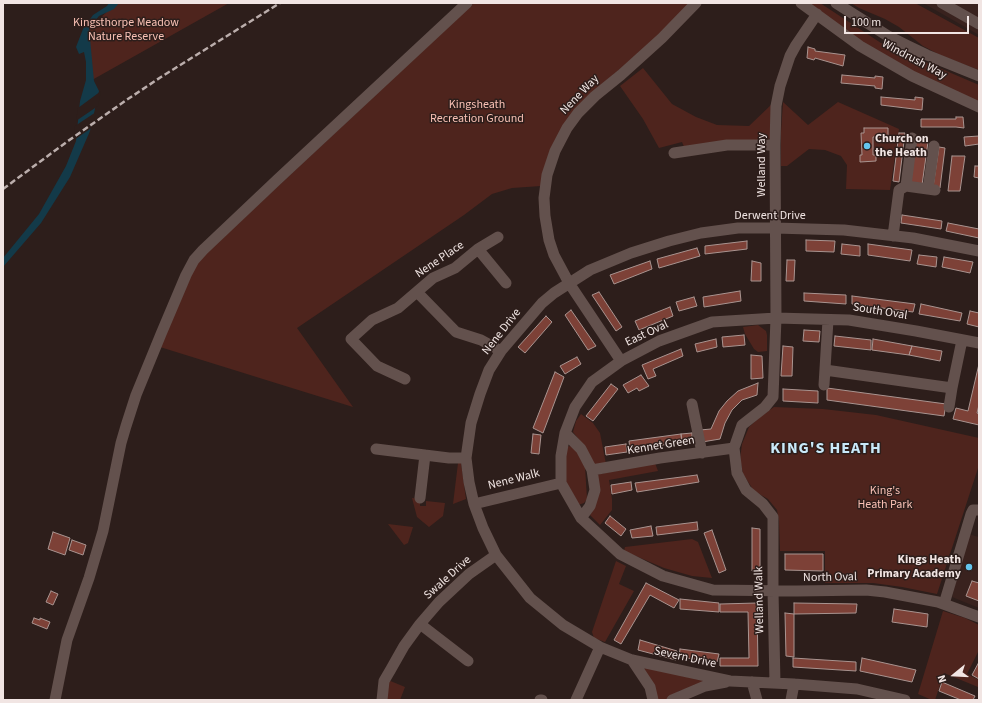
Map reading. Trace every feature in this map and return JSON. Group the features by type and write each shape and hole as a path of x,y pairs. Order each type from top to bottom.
{"street":[{"path":"55,700 67,640 104,531 121,443 126,426 136,395 158,341 178,293 194,260 272,184 467,3"},
{"name":"Nene Way","path":"620,361 569,283 554,255 545,222 545,186 555,151 567,128 589,102 662,38 696,3"},
{"name":"Windrush Way","path":"801,3 860,46 912,76 979,107"},
{"path":"836,3 888,36 926,56 979,76"},
{"path":"942,3 979,24"},
{"name":"Welland Way","path":"734,448 742,425 765,407 773,397 776,318 776,106 785,70 796,45 816,14"},
{"path":"906,186 912,138"},
{"path":"674,154 727,145 775,145"},
{"path":"893,236 899,190 906,186 932,189 934,146"},
{"name":"Derwent Drive","path":"569,283 590,270 669,241 701,233 738,228 844,230 913,238 979,251"},
{"name":"Nene Place","path":"405,379 377,366 351,339 372,320 398,308 433,278 455,268 478,249 498,237"},
{"path":"478,249 506,283"},
{"name":"Nene Drive","path":"496,555 483,528 474,504 469,482 466,458 471,423 489,370 501,351 542,303 569,283"},
{"name":"Nene Place","path":"417,292 456,332 481,340 501,351"},
{"name":"South Oval","path":"776,318 856,321 979,343"},
{"name":"East Oval","path":"773,591 713,590 663,576 620,554 581,518 561,483 561,456 565,433 575,408 592,382 620,361 658,341 712,322 776,318"},
{"path":"824,385 828,320"},
{"path":"949,407 962,340"},
{"path":"825,370 952,388"},
{"path":"692,404 702,453"},
{"path":"565,433 581,449 592,470 595,490 590,506 581,518"},
{"name":"Kennet Green","path":"592,470 660,458 734,448"},
{"name":"Welland Walk","path":"734,448 737,473 746,490 763,504 773,517 775,683"},
{"path":"376,449 449,458 466,458"},
{"path":"420,498 425,455"},
{"name":"Nene Walk","path":"474,504 561,483"},
{"path":"944,604 971,514 973,510 979,510"},
{"name":"Swale Drive","path":"382,700 384,681 390,669 420,624 439,602 469,574 496,555"},
{"name":"Severn Drive","path":"496,555 530,598 563,625 600,647 632,660 730,681 794,684 856,695 905,700"},
{"name":"North Oval","path":"773,591 866,590 885,592 944,604 979,617"},
{"path":"420,624 468,661"},
{"path":"576,700 600,647"},
{"path":"632,660 650,687 653,700"},
{"path":"672,700 705,686 730,681"},
{"path":"752,682 757,700"},
{"path":"791,700 794,684"}],"shaded area":[{"path":"923,3 979,3 979,35"},
{"name":"Kings Heath Primary Academy","path":"968,534 979,537 979,608 952,597"}],"green space":[{"name":"Kingsthorpe Meadow Nature Reserve","path":"115,3 229,3 92,80 88,31"},
{"name":"Kingsheath Recreation Ground","path":"474,3 691,3 673,23 590,95 541,186 512,188 492,194 464,215 297,328 353,407 160,347 197,262"},
{"path":"803,3 820,3 881,43 979,85 979,104 914,75"},
{"path":"851,3 915,3 979,38 979,70 942,56 923,46 899,27"},
{"path":"643,68 672,104 696,117 717,125 749,126 772,104 771,137 765,142 685,149 682,142 659,148 643,119 620,86"},
{"path":"783,102 808,125 838,102 899,129 890,190 846,189 847,165 841,156 825,150 809,149 787,166 781,166"},
{"path":"758,325 766,331 767,351 758,352 754,349 745,334 743,327"},
{"name":"King's Heath Park","path":"774,407 823,409 876,415 979,438 979,465 937,594 873,583 825,583 825,551 780,551 777,510 768,499 754,491 743,474 740,459 742,444 749,427"},
{"path":"581,414 593,423 600,433 606,464 594,465 573,432 576,421"},
{"path":"571,446 576,449 585,466 587,499 584,503 578,505 567,485 564,473 565,447"},
{"path":"458,463 461,463 466,499 453,504"},
{"path":"655,463 658,471 609,480 612,510 600,525 590,515 595,505 595,475"},
{"path":"412,498 420,499 420,506 426,506 426,501 445,503 443,516 429,527 417,517"},
{"path":"388,524 413,527 408,543 404,545"},
{"path":"692,539 698,542 712,578 692,576 664,568 624,551 625,547"},
{"path":"616,561 626,566 619,584 634,591 605,642 594,638 592,632"},
{"path":"943,611 965,618 979,625 979,650 967,674 979,680 979,682 978,687 944,673 935,700 932,700 918,694"},
{"path":"643,666 705,680 705,684 679,691 666,700 657,700"},
{"path":"388,680 405,687 400,700 386,700"}],"water":[{"path":"109,3 119,3 114,9 99,16 89,28 94,81 99,91 90,131 70,177 41,223 3,267 3,258 39,214 66,166 76,141 80,101 86,80 86,62 84,52 79,54 76,47 83,29 93,15"}],"pier":[{"path":"101,91 98,106 76,121 78,108"},
{"path":"96,112 93,127 74,140 75,126"}],"building":[{"path":"808,47 815,49 815,51 845,55 843,66 815,58 814,60 807,58"},
{"path":"842,75 875,78 875,76 883,77 882,89 875,88 875,86 841,83"},
{"path":"881,97 915,100 915,97 923,98 922,110 881,105"},
{"path":"956,117 963,117 964,128 921,127 921,119 956,119"},
{"name":"Church on the Heath","path":"864,128 888,128 888,137 873,137 873,155 876,155 876,161 860,162 860,155 862,155 861,133 864,133"},
{"path":"899,133 905,133 899,182 893,181"},
{"path":"979,136 979,144 965,146 964,137"},
{"path":"916,140 928,142 922,185 910,183"},
{"path":"939,147 945,148 940,188 933,187"},
{"path":"952,156 965,156 960,191 948,191"},
{"path":"975,166 979,166 979,178 974,177"},
{"path":"902,215 942,221 941,229 901,223"},
{"path":"948,223 979,229 979,238 946,231"},
{"path":"806,240 835,241 834,252 806,251"},
{"path":"747,241 747,249 705,254 705,246"},
{"path":"842,244 860,246 860,256 841,254"},
{"path":"868,244 912,250 910,261 868,255"},
{"path":"697,248 700,256 659,268 657,259"},
{"path":"919,255 937,257 936,267 917,264"},
{"path":"944,257 973,262 970,273 942,267"},
{"path":"787,260 795,260 794,281 786,281"},
{"path":"650,261 652,269 614,284 610,275"},
{"path":"752,261 761,263 761,281 751,281"},
{"path":"740,291 741,301 704,307 703,297"},
{"path":"599,292 622,327 616,331 592,295"},
{"path":"804,293 846,295 846,304 804,301"},
{"path":"852,296 915,304 913,312 852,304"},
{"path":"694,297 697,306 679,311 676,302"},
{"path":"921,304 962,313 960,321 919,314"},
{"path":"670,307 673,316 639,330 635,321"},
{"path":"571,310 596,346 588,350 565,315"},
{"path":"970,311 979,313 979,327 967,324"},
{"path":"546,316 552,322 525,353 518,347"},
{"path":"804,330 820,331 819,342 803,341"},
{"path":"744,335 745,345 723,347 722,337"},
{"path":"835,336 871,340 871,350 834,346"},
{"path":"716,339 717,347 697,352 695,344"},
{"path":"873,339 912,346 909,355 872,350"},
{"path":"783,346 793,347 792,376 781,376"},
{"path":"912,346 942,351 940,361 909,355"},
{"path":"681,349 683,356 653,369 656,376 648,379 642,365"},
{"path":"751,355 762,356 763,378 751,379"},
{"path":"577,357 581,364 565,374 560,366"},
{"path":"979,364 979,405 977,413 979,414 979,425 953,419 956,408 968,411"},
{"path":"555,372 564,377 543,433 533,428"},
{"path":"641,375 649,386 639,391 637,388 628,393 623,385"},
{"path":"758,383 757,395 742,400 732,410 725,423 720,439 702,442 700,430 711,429 719,411 727,401 738,391"},
{"path":"611,384 618,389 593,421 586,416"},
{"path":"827,388 946,404 944,416 827,400"},
{"path":"783,389 818,391 818,403 783,401"},
{"path":"692,433 692,441 682,442 681,434"},
{"path":"533,434 541,435 539,454 531,453"},
{"path":"681,434 682,442 630,450 629,441"},
{"path":"626,444 627,452 606,455 605,447"},
{"path":"697,475 699,482 637,492 635,483"},
{"path":"631,482 632,490 612,494 611,485"},
{"path":"610,516 626,529 621,536 605,523"},
{"path":"697,522 698,530 657,535 656,527"},
{"path":"651,526 653,536 632,538 630,530"},
{"path":"752,528 760,529 760,570 752,571"},
{"path":"712,530 726,570 719,573 704,533"},
{"path":"53,532 70,538 65,555 48,549"},
{"path":"72,540 86,545 83,555 69,550"},
{"path":"785,554 823,554 823,571 785,570"},
{"path":"972,581 979,583 979,601 966,596"},
{"path":"646,583 679,600 674,608 650,595 621,644 614,640"},
{"path":"51,591 58,594 53,605 46,602"},
{"path":"680,599 719,603 719,612 680,609"},
{"path":"757,603 758,666 720,666 720,658 749,658 748,612 720,612 720,604"},
{"path":"794,603 857,604 856,613 794,614"},
{"path":"894,609 928,614 927,627 892,622"},
{"path":"785,613 794,614 794,657 786,656"},
{"path":"34,618 40,620 40,618 50,622 47,629 32,623"},
{"path":"640,640 677,651 676,660 638,650"},
{"path":"680,649 719,654 717,662 679,657"},
{"path":"793,658 856,662 856,671 793,667"},
{"path":"862,658 916,670 912,682 860,671"},
{"path":"979,662 979,679 972,675"},
{"path":"942,682 975,696 973,700 961,700 939,691"}],"railway":[{"path":"3,189 125,101 280,3"}],"place":[{"name":"Church on the Heath","path":"867,146"},
{"name":"Kings Heath Primary Academy","path":"969,567"}],"district":[{"name":"KING'S HEATH","path":"826,449"}]}
